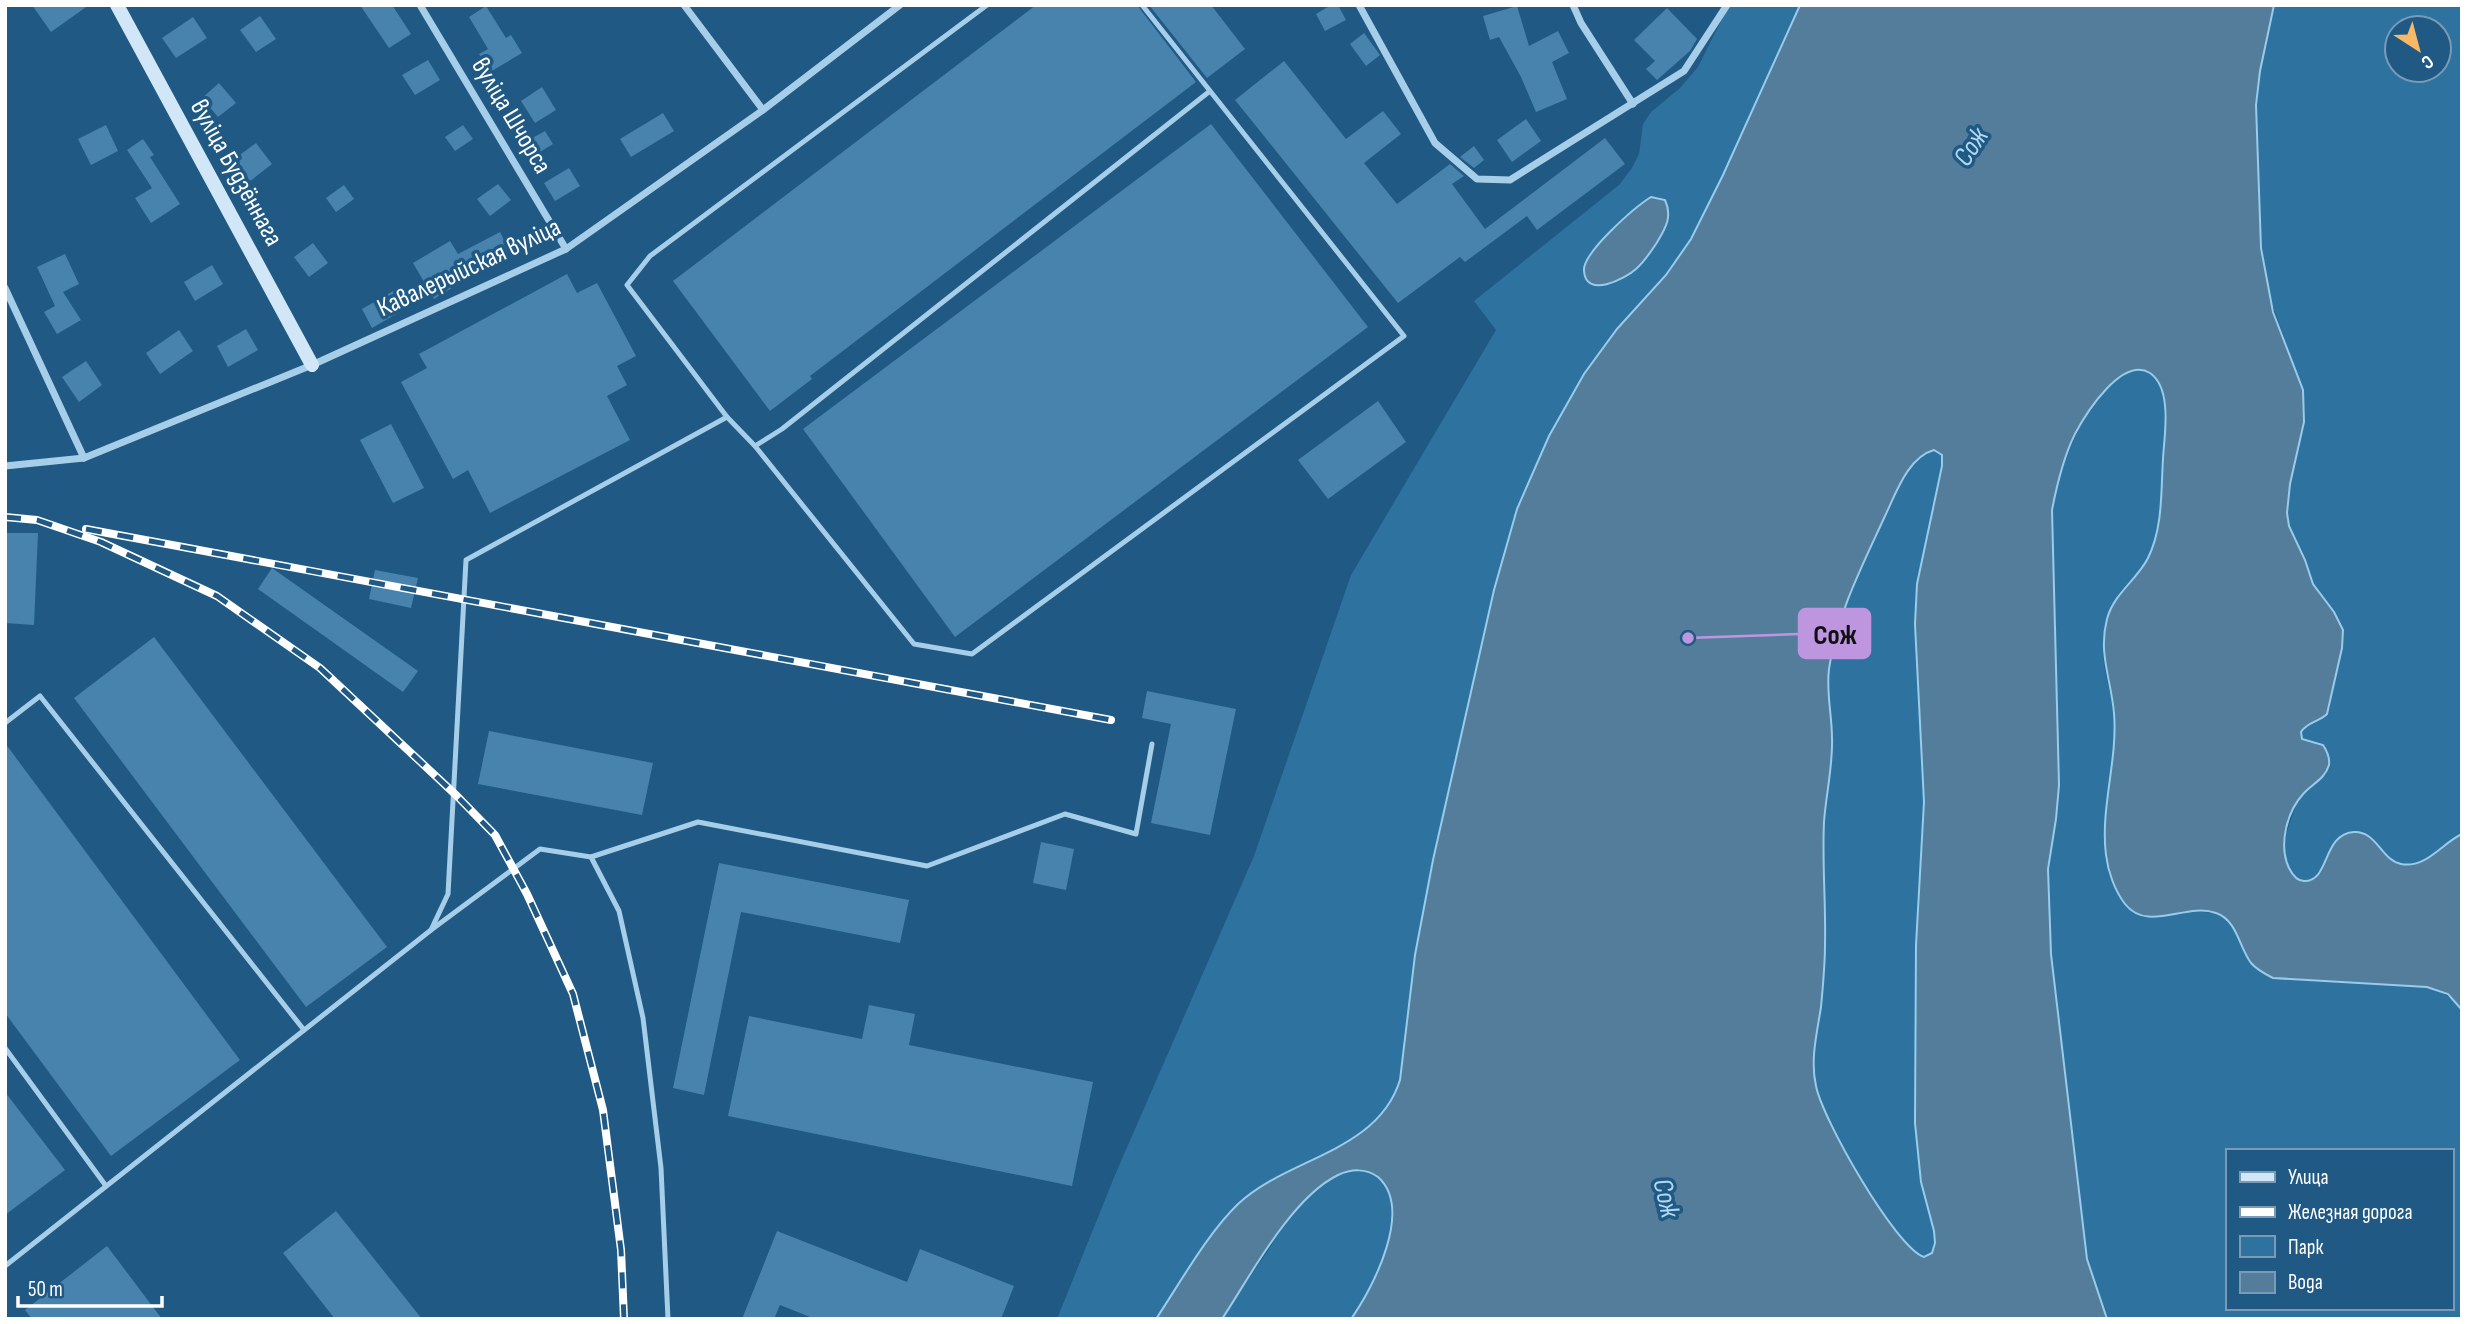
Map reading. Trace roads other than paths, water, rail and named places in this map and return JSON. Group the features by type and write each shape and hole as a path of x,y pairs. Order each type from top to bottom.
{"street":[{"name":"вуліца Будзённага","path":"117,5 312,365"},
{"name":"вуліца Шчорса","path":"420,5 566,249"},
{"path":"684,5 763,110"},
{"name":"Кавалерыйская вуліца","path":"5,466 84,458 312,365 566,249 763,110 900,5"},
{"path":"1359,5 1435,143 1477,179 1510,180 1684,71 1727,5"},
{"path":"1573,5 1581,23 1633,104"},
{"path":"5,288 84,458"}],"lane":[{"path":"988,5 649,256 627,285 727,417 755,446 914,644 972,654 1404,336 1142,5"},
{"path":"755,446 782,429 1210,91"},
{"path":"431,930 448,894 466,559 727,417"},
{"path":"5,723 40,696 304,1030"},
{"path":"5,1266 431,930 540,849 591,857 698,822 927,866 1065,814 1136,834 1152,744"},
{"path":"591,857 619,911 643,1018 661,1168 668,1319"},
{"path":"5,1048 106,1186"}],"water":[{"path":"1800,5 2274,5 2256,105 2261,248 2273,312 2303,390 2304,422 2290,484 2287,513 2289,526 2313,584 2334,612 2343,630 2342,648 2327,714 2301,732 2302,739 2323,745 2329,765 2325,774 2304,793 2293,809 2286,829 2284,849 2293,875 2304,881 2318,874 2336,841 2354,832 2368,836 2394,861 2410,865 2426,859 2462,834 2462,1010 2448,994 2427,987 2273,978 2251,963 2229,922 2216,913 2192,911 2156,917 2145,916 2134,912 2118,893 2108,868 2105,837 2115,731 2104,655 2105,631 2110,610 2143,566 2153,546 2160,509 2166,419 2164,397 2156,379 2150,373 2139,370 2128,372 2106,389 2075,434 2061,471 2052,510 2059,785 2048,869 2051,954 2087,1259 2107,1319 1351,1319 1379,1269 1391,1228 1392,1208 1388,1191 1378,1177 1358,1170 1338,1175 1304,1201 1273,1239 1222,1319 1156,1319 1205,1244 1238,1204 1258,1188 1329,1152 1372,1124 1388,1104 1400,1080 1415,955 1433,860 1494,590 1517,509 1549,436 1584,374 1617,329 1666,275 1691,239","holes":["1934,450 1942,455 1917,584 1915,624 1924,802 1916,945 1915,1123 1921,1182 1935,1243 1932,1253 1924,1257 1911,1248 1896,1231 1845,1152 1821,1102 1814,1076 1814,1056 1825,960 1824,837 1832,748 1828,686 1833,649 1851,591 1904,477 1925,454"]},
{"path":"1651,197 1665,200 1668,217 1665,228 1651,251 1639,266 1624,277 1607,284 1591,284 1584,271 1591,253 1622,220"}],"railway":[{"path":"5,517 37,520 101,542 217,596 320,668 495,835 527,894 573,994 603,1110 621,1250 624,1319"},
{"path":"86,529 1111,720"}],"place":[{"name":"Сож","path":"1688,638"}]}
